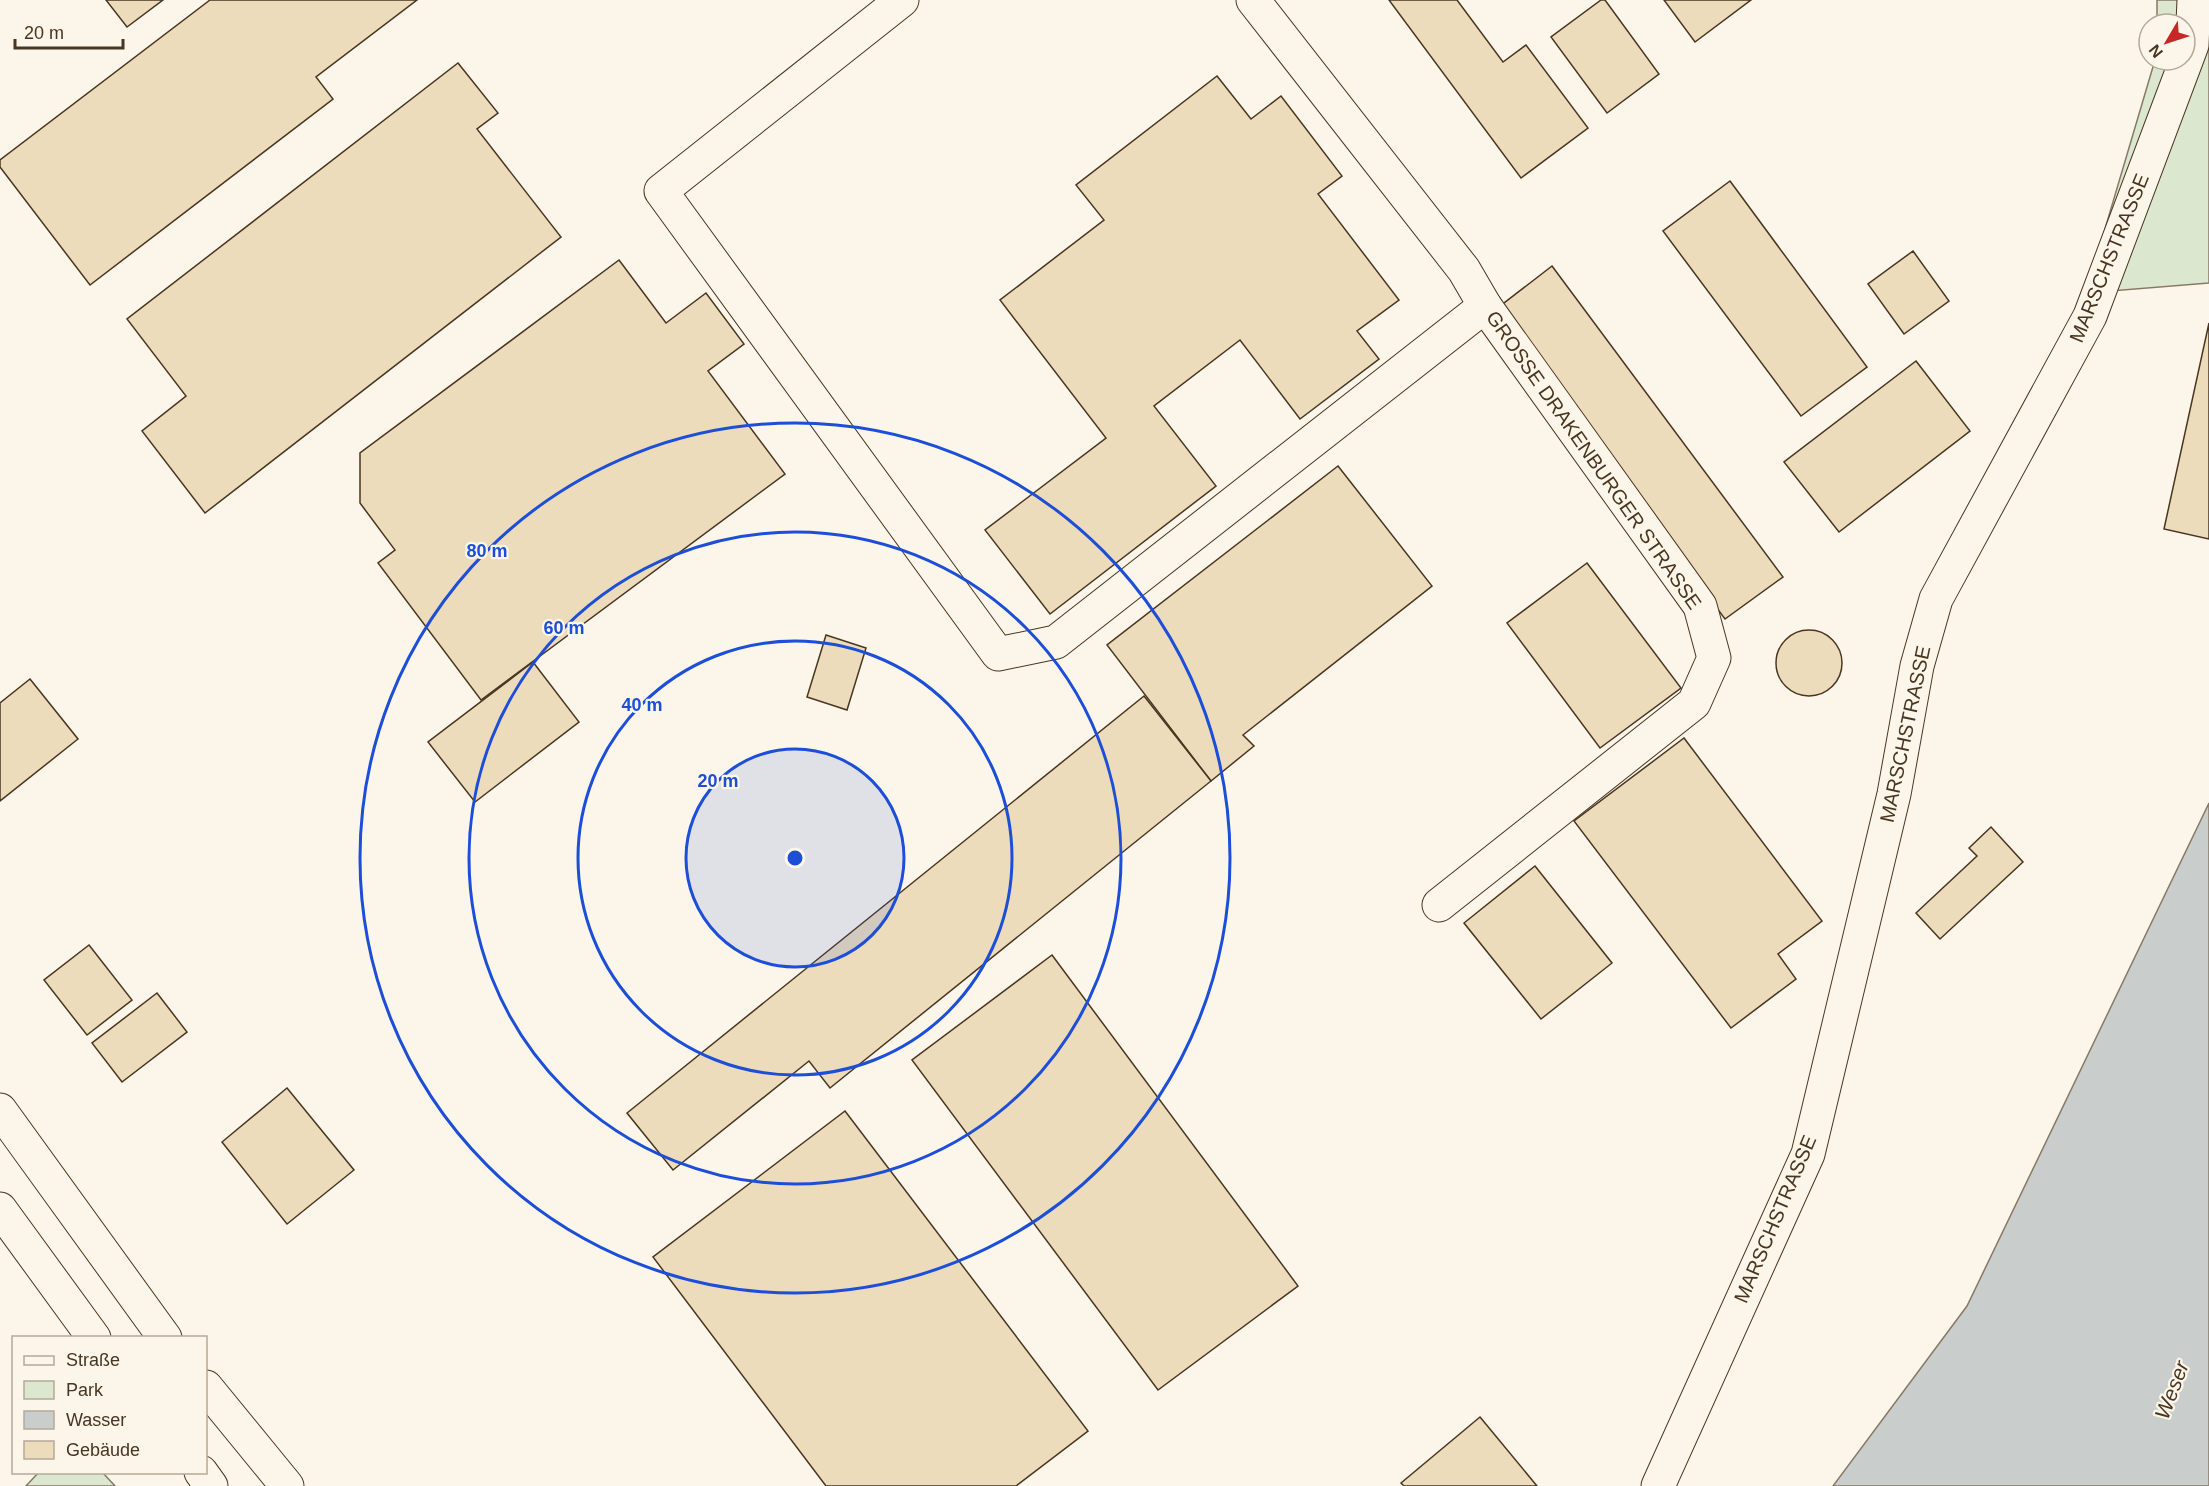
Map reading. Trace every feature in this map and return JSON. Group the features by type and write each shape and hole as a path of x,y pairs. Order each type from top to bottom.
{"main road":[{"path":"902,0 661,191 998,654 1056,642 1485,306"},
{"name":"GROSSE DRAKENBURGER STRASSE","path":"1253,0 1464,270 1485,306 1700,606 1714,658 1694,703 1439,905"},
{"name":"MARSCHSTRASSE","path":"1658,1486 1808,1154 1894,794 1917,666 1936,599 2090,316 2192,45 2194,0"},
{"path":"0,1110 164,1336"},
{"path":"0,1209 93,1336"},
{"path":"207,1388 287,1486"},
{"path":"202,1474 211,1486"}],"green space":[{"path":"2157,0 2209,0 2209,283 2086,293 2151,72 2197,72 2197,12 2157,12"},
{"path":"37,1474 104,1474 115,1486 26,1486"}],"water":[{"name":"Weser","path":"2209,803 2209,1486 1833,1486 1967,1306"}],"building":[{"path":"106,0 163,0 127,27"},
{"path":"210,0 417,0 316,77 333,99 90,285 0,167 0,160"},
{"path":"1389,0 1457,0 1503,62 1526,45 1588,128 1521,178"},
{"path":"1601,0 1605,0 1659,74 1607,113 1551,37"},
{"path":"1664,0 1751,0 1695,42"},
{"path":"458,63 498,113 477,129 561,237 205,513 142,431 186,396 127,319"},
{"path":"1217,76 1251,119 1281,96 1342,176 1318,194 1399,300 1357,331 1379,359 1300,419 1240,340 1154,406 1216,486 1050,614 985,530 1106,438 1000,300 1104,220 1076,185"},
{"path":"1730,181 1867,367 1801,416 1663,231"},
{"path":"1913,251 1949,301 1904,334 1868,284"},
{"path":"619,260 666,323 706,293 744,344 708,371 785,474 481,700 378,563 395,550 360,503 360,453"},
{"path":"1552,266 1783,577 1725,619 1495,310"},
{"path":"2209,323 2209,539 2164,529"},
{"path":"1916,361 1970,431 1839,532 1784,462"},
{"path":"1338,466 1432,586 1243,735 1254,746 1211,781 1107,645"},
{"path":"1587,563 1681,688 1600,748 1507,623"},
{"path":"1803,630 1815,630 1827,635 1837,645 1842,663 1840,676 1827,691 1815,696 1803,696 1791,691 1781,681 1776,669 1776,657 1781,645 1791,635"},
{"path":"826,635 866,648 847,710 807,697"},
{"path":"533,662 579,722 475,802 428,742"},
{"path":"30,679 78,739 0,801 0,703"},
{"path":"1144,696 1211,781 830,1088 809,1061 673,1170 627,1113"},
{"path":"1684,738 1822,921 1778,954 1796,979 1731,1028 1574,821"},
{"path":"1991,827 2023,862 1940,939 1916,913 1977,856 1969,848"},
{"path":"1535,866 1612,963 1541,1019 1464,923"},
{"path":"89,945 132,1000 87,1035 44,980"},
{"path":"1052,955 1298,1286 1158,1390 912,1060"},
{"path":"157,993 187,1032 122,1082 92,1043"},
{"path":"287,1088 354,1170 287,1224 222,1142"},
{"path":"845,1111 1088,1431 1016,1486 826,1486 653,1257"},
{"path":"1480,1417 1537,1486 1404,1486 1401,1483"}]}
